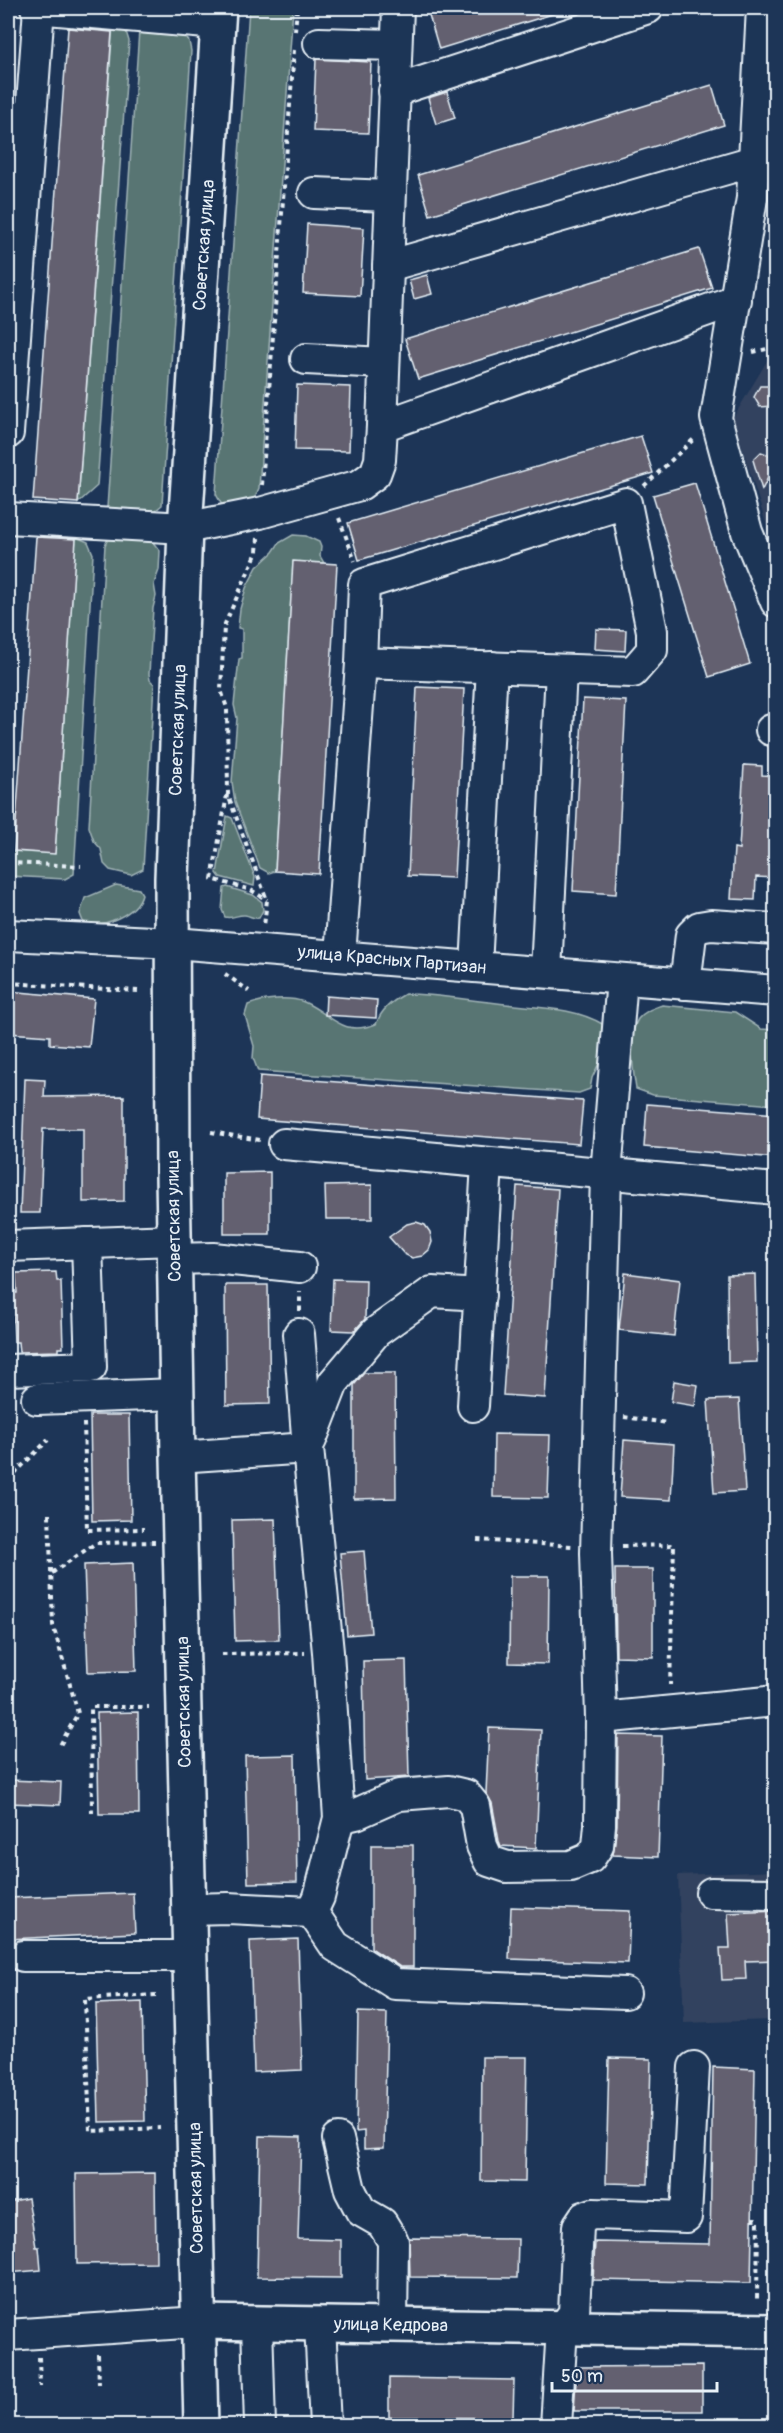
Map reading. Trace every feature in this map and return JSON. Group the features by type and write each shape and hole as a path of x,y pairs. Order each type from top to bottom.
{"main road":[{"name":"Советская улица","path":"201,2426 174,1249 172,878 185,528 219,16"},
{"name":"улица Кедрова","path":"199,2322 776,2331"}],"street":[{"path":"8,433 10,377 38,8 219,16"},
{"path":"8,518 185,528 260,513 360,485 375,474 380,460 382,426 398,8"},
{"path":"394,91 648,8"},
{"path":"762,8 752,198 716,418 761,534 776,602"},
{"path":"319,43 395,45"},
{"path":"388,266 754,161"},
{"path":"314,193 390,195"},
{"path":"382,426 736,300"},
{"path":"306,359 384,363"},
{"path":"340,956 361,663 364,584 626,503 652,632 652,650 633,672 361,663"},
{"path":"476,967 492,667"},
{"path":"546,972 561,670"},
{"path":"685,984 691,935 699,927 711,925 776,929"},
{"name":"улица Красных Партизан","path":"8,935 174,943 776,991"},
{"path":"339,1818 356,1815 399,1795 449,1791 466,1795 475,1806 482,1846 489,1861 507,1867 571,1866 590,1858 598,1846 601,1718 597,1547 606,1173 622,979"},
{"path":"284,1143 776,1189"},
{"path":"473,1406 487,1163"},
{"path":"87,1243 91,1367 88,1397"},
{"path":"8,1246 87,1243 174,1249 213,1258 300,1267"},
{"path":"308,1449 333,1383 376,1332 432,1292 480,1295"},
{"path":"299,1334 328,1652 339,1818 320,1897 312,1912"},
{"path":"8,1370 91,1367"},
{"path":"37,1399 177,1394"},
{"path":"178,1457 308,1449"},
{"path":"601,1718 776,1701"},
{"path":"711,1893 776,1893"},
{"path":"189,1908 312,1912"},
{"path":"312,1912 335,1946 395,1984 625,1993"},
{"path":"23,1956 190,1956"},
{"path":"556,2426 562,2328 574,2313 578,2226 584,2217 593,2214 686,2217 694,2067"},
{"path":"338,2139 350,2190 361,2211 382,2223 393,2241 392,2325"},
{"name":"улица Кедрова","path":"8,2335 199,2322"},
{"path":"257,2323 260,2426"},
{"path":"320,2324 325,2426"}],"path":[{"path":"626,503 716,418"},
{"path":"330,493 364,584"},
{"path":"228,795 212,879 251,890 267,900"},
{"path":"8,863 81,866"},
{"path":"219,970 249,991"},
{"path":"8,983 138,991"},
{"path":"211,1132 284,1143"},
{"path":"299,1334 300,1267"},
{"path":"88,1397 87,1530 144,1529"},
{"path":"600,1414 668,1423"},
{"path":"8,1480 48,1440"},
{"path":"49,1514 53,1625 78,1713 60,1747"},
{"path":"477,1540 597,1547 674,1545 670,1711"},
{"path":"51,1574 96,1543 180,1542"},
{"path":"222,1654 328,1652"},
{"path":"92,1813 91,1707 149,1707"},
{"path":"156,1995 85,1999 90,2131 160,2128"},
{"path":"752,2219 758,2219 757,2300"},
{"path":"98,2350 99,2384"},
{"path":"39,2353 40,2387"}],"shaded area":[{"path":"775,359 775,550 772,550 770,536 733,418 767,361"},
{"path":"775,1871 775,2111 771,2020 684,2023 678,1875"}],"green space":[{"path":"249,8 293,8 259,488 251,507 224,509 216,494"},
{"path":"113,25 125,28 129,41 97,486 78,503"},
{"path":"139,30 180,32 189,41 191,51 162,505 150,515 115,514 107,508"},
{"path":"110,535 147,535 160,551 159,570 154,584 156,596 153,608 149,674 154,684 143,869 131,875 110,870 104,864 101,849 94,841 89,827 105,545"},
{"path":"293,535 306,536 319,542 320,556 324,563 293,562 275,871 269,873 260,868 235,802 232,782 237,718 234,705 239,659 242,658 242,629 238,628 246,588 257,567 279,543"},
{"path":"76,537 88,542 93,554 74,874 65,879 8,876 8,851 55,853"},
{"path":"227,816 232,818 255,877 254,886 220,877 217,873"},
{"path":"116,885 139,889 142,894 134,908 109,922 84,924 80,914 85,898"},
{"path":"224,888 253,895 262,902 263,910 259,918 247,915 225,917 222,910"},
{"path":"405,994 566,1011 604,1025 600,1061 592,1078 590,1089 579,1093 258,1071 253,1058 254,1046 245,1015 248,1005 276,999 298,1000 314,1007 337,1023 354,1028 376,1024 388,1006"},
{"path":"662,1005 735,1012 761,1029 775,1030 775,1105 653,1095 636,1089 632,1053 635,1026 643,1014"}],"building":[{"path":"427,8 558,8 559,12 439,49"},
{"path":"68,28 112,32 78,503 33,500"},
{"path":"316,59 371,62 368,133 313,131"},
{"path":"712,85 724,125 430,215 418,175"},
{"path":"447,92 455,118 436,124 428,98"},
{"path":"307,224 364,228 360,296 303,293"},
{"path":"699,249 712,288 418,379 405,339"},
{"path":"427,275 432,294 414,299 409,280"},
{"path":"297,385 351,387 349,451 295,450"},
{"path":"760,386 772,386 776,393 772,406 760,407 754,397"},
{"path":"641,436 653,473 359,560 348,523"},
{"path":"761,452 770,455 774,465 762,490 753,460"},
{"path":"695,483 750,664 709,677 653,495"},
{"path":"36,537 76,539 55,854 14,851"},
{"path":"293,561 337,564 319,874 275,871"},
{"path":"596,629 626,630 625,651 595,649"},
{"path":"417,687 464,689 454,878 408,876"},
{"path":"583,699 626,701 616,894 573,891"},
{"path":"744,765 762,766 762,775 776,776 776,878 756,877 755,900 731,899 734,848 739,849"},
{"path":"8,991 94,999 89,1047 50,1044 50,1036 8,1033"},
{"path":"326,996 377,1000 376,1018 325,1015"},
{"path":"260,1076 583,1101 579,1144 257,1119"},
{"path":"25,1079 45,1080 44,1097 124,1096 124,1201 83,1202 83,1129 43,1129 40,1213 20,1213"},
{"path":"647,1104 776,1114 776,1158 644,1147"},
{"path":"270,1172 270,1234 224,1234 224,1173"},
{"path":"372,1185 372,1219 326,1219 325,1186"},
{"path":"517,1186 558,1189 545,1398 503,1395"},
{"path":"416,1222 425,1225 430,1232 432,1242 429,1250 422,1256 412,1258 404,1254 389,1237 407,1224"},
{"path":"56,1272 57,1281 61,1281 63,1348 59,1348 59,1351 19,1352 18,1342 14,1342 12,1293 17,1293 16,1273"},
{"path":"625,1273 680,1280 674,1336 619,1330"},
{"path":"755,1274 757,1362 728,1363 727,1275"},
{"path":"333,1279 366,1280 365,1319 354,1331 331,1330"},
{"path":"225,1285 268,1285 270,1404 226,1405"},
{"path":"364,1373 395,1373 396,1498 354,1499 354,1385"},
{"path":"674,1381 698,1385 695,1406 671,1402"},
{"path":"739,1399 745,1491 714,1493 708,1400"},
{"path":"90,1415 129,1415 131,1520 92,1521"},
{"path":"494,1434 550,1435 548,1498 493,1497"},
{"path":"624,1440 674,1444 671,1500 620,1497"},
{"path":"275,1519 279,1640 235,1641 232,1520"},
{"path":"364,1551 371,1633 347,1635 340,1553"},
{"path":"133,1563 136,1671 88,1672 84,1565"},
{"path":"615,1569 653,1569 653,1657 616,1656"},
{"path":"510,1576 549,1576 548,1664 509,1663"},
{"path":"406,1660 409,1777 365,1780 363,1661"},
{"path":"138,1712 139,1814 99,1814 97,1713"},
{"path":"489,1728 541,1730 536,1848 501,1846 499,1841 492,1803 486,1793"},
{"path":"618,1735 662,1736 658,1857 613,1855 617,1825"},
{"path":"295,1755 297,1882 248,1883 245,1756"},
{"path":"8,1780 61,1782 60,1805 8,1803"},
{"path":"371,1845 413,1845 413,1967 400,1967 371,1948"},
{"path":"133,1893 135,1933 8,1939 8,1898"},
{"path":"511,1907 630,1911 628,1963 509,1959"},
{"path":"776,1911 776,1960 745,1961 746,1979 722,1980 720,1948 730,1948 728,1913"},
{"path":"298,1939 302,2070 254,2072 250,1941"},
{"path":"142,2002 145,2121 99,2122 96,2004"},
{"path":"358,2012 387,2013 384,2148 364,2149 364,2131 356,2132"},
{"path":"482,2057 527,2057 525,2182 481,2181"},
{"path":"609,2058 651,2059 648,2184 606,2183"},
{"path":"713,2067 755,2069 751,2283 593,2280 595,2242 710,2244"},
{"path":"260,2136 301,2137 298,2239 341,2240 341,2278 257,2277"},
{"path":"155,2173 156,2263 77,2264 76,2174"},
{"path":"28,2198 36,2247 39,2247 41,2270 8,2273 8,2202"},
{"path":"409,2238 518,2239 517,2278 410,2277"},
{"path":"702,2366 702,2411 574,2411 577,2367"},
{"path":"389,2378 514,2380 513,2418 389,2417"}]}
